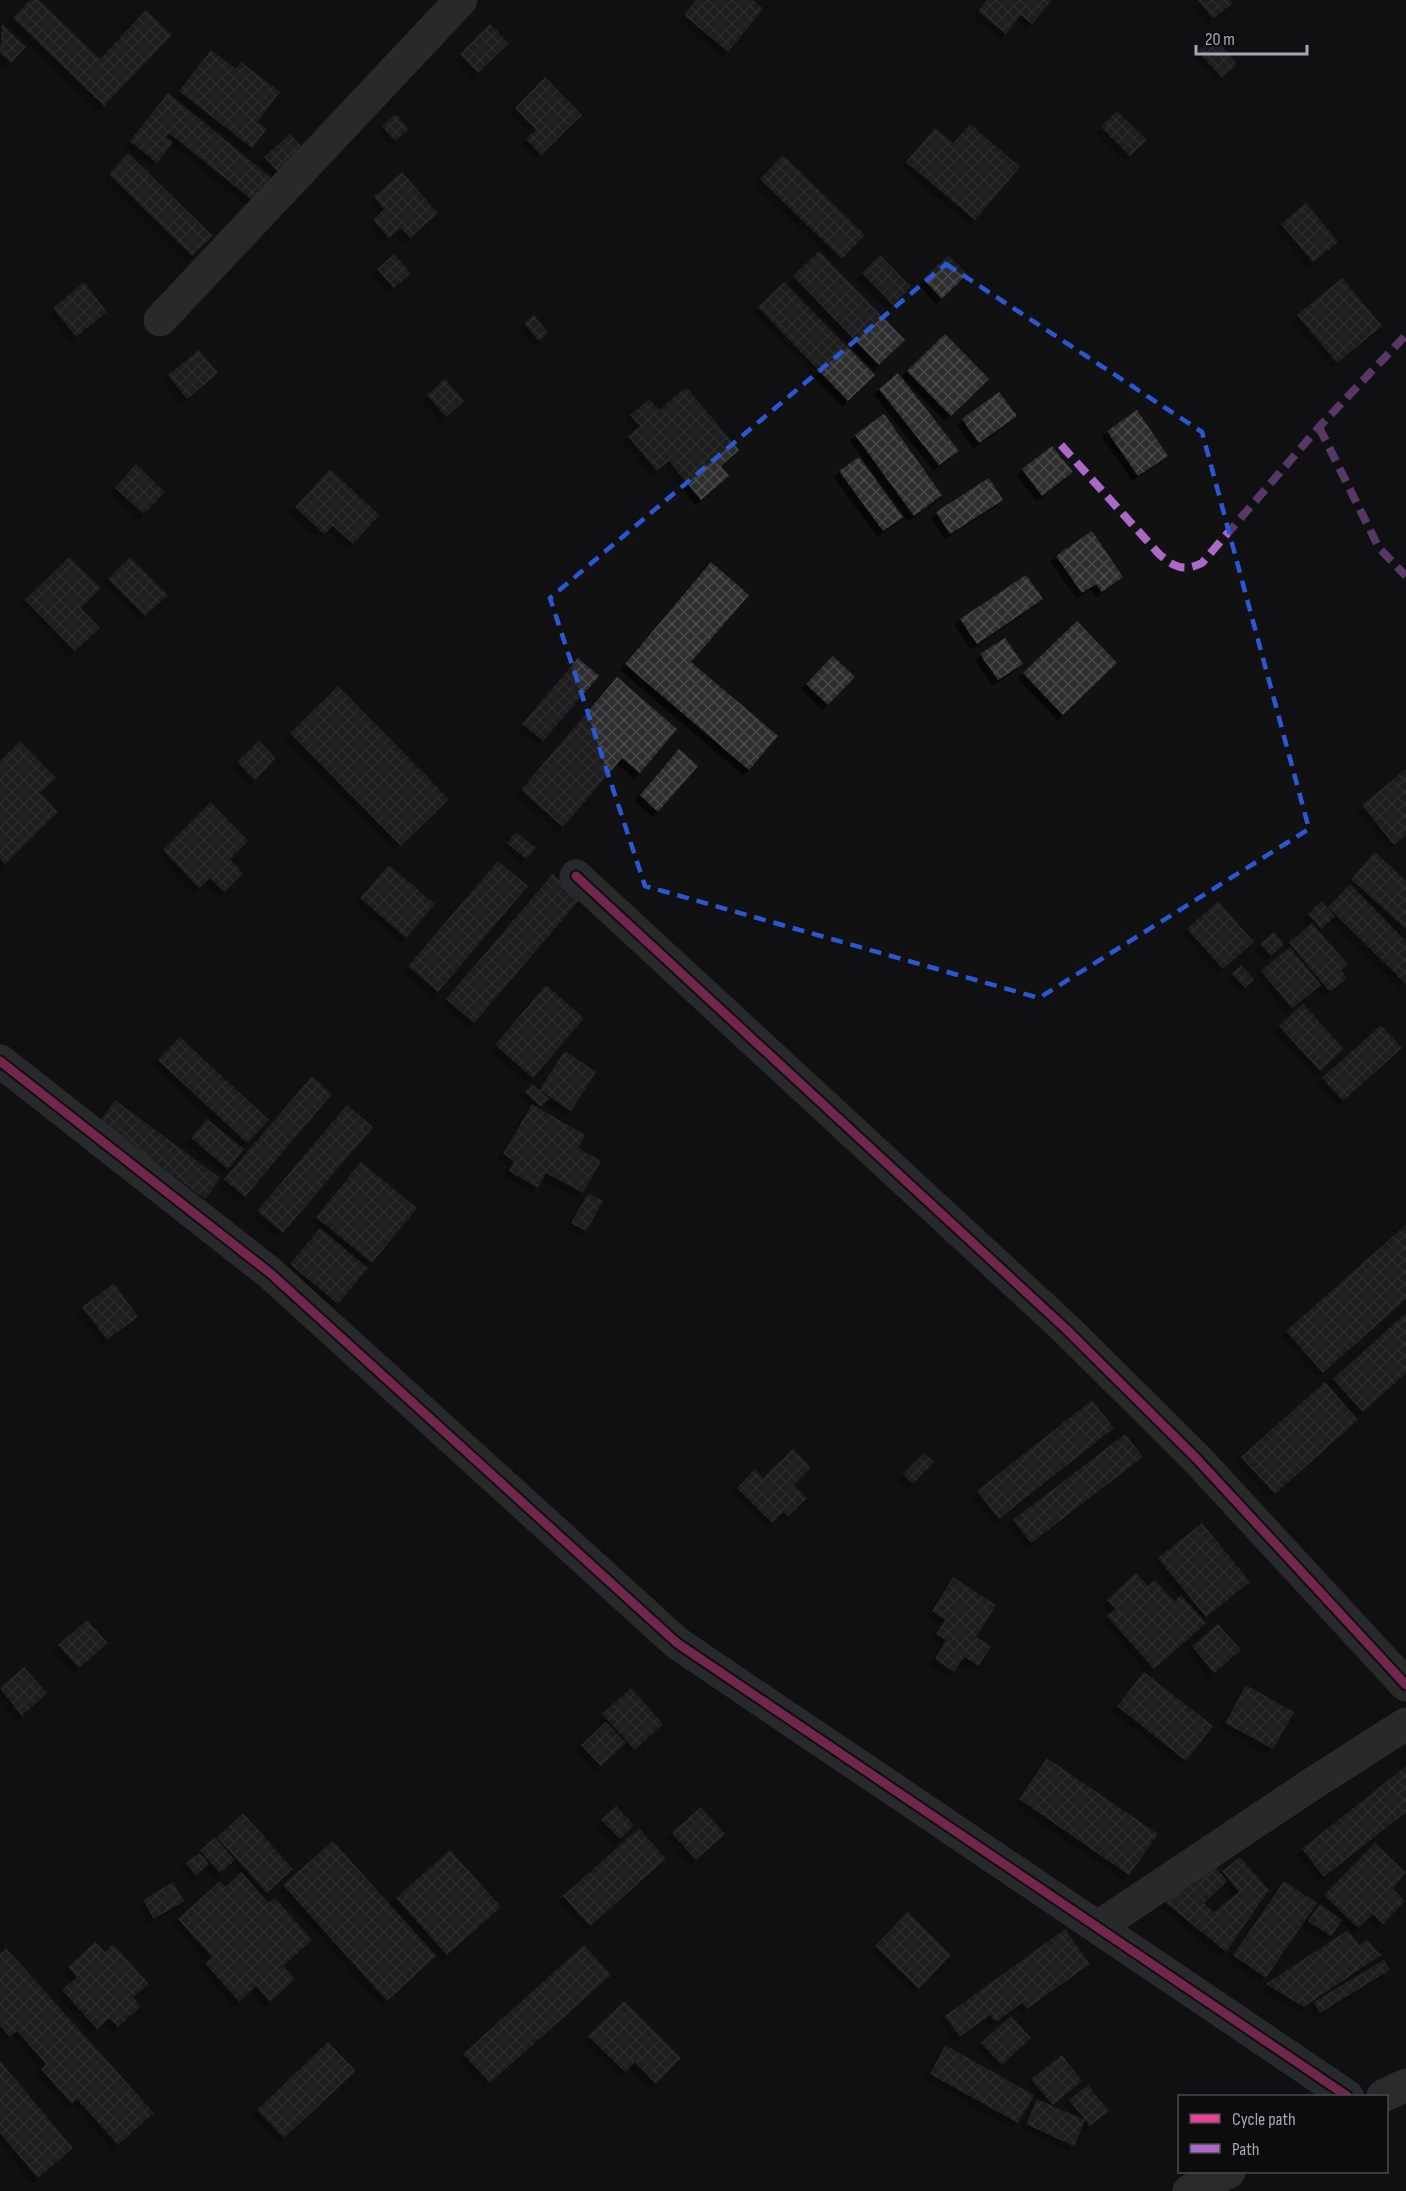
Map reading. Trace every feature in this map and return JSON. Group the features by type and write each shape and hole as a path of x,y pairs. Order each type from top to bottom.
{"main road":[{"path":"1387,2095 1406,2085"},
{"path":"1189,2191 1227,2173"}],"street":[{"path":"160,320 460,0"},
{"path":"576,876 1066,1329 1196,1458 1406,1685"},
{"path":"0,1061 270,1273 677,1643 1344,2095"},
{"path":"1098,1927 1406,1724"}],"highlighted area":[{"path":"946,264 1202,432 1309,829 1039,998 645,886 550,598"}],"building":[{"path":"30,0 39,0 100,59 146,10 172,35 104,106 13,18"},
{"path":"696,0 753,0 763,9 728,52 684,15"},
{"path":"987,0 1052,0 1032,24 1021,15 1006,34 978,11"},
{"path":"1198,0 1230,0 1233,3 1213,19"},
{"path":"2,24 26,47 11,63 0,53"},
{"path":"490,24 509,43 478,73 460,54"},
{"path":"1214,37 1237,64 1222,78 1198,51"},
{"path":"211,50 236,69 241,62 280,92 257,122 267,129 252,148 179,91"},
{"path":"545,77 582,115 541,155 526,139 536,130 515,108"},
{"path":"168,93 275,181 257,204 169,133 166,137 173,142 157,163 130,141"},
{"path":"1117,111 1147,140 1130,156 1101,127"},
{"path":"396,114 409,129 395,141 382,126"},
{"path":"970,124 1020,167 975,220 906,162 935,128 953,143"},
{"path":"290,134 305,150 279,173 264,157"},
{"path":"128,153 213,236 192,256 109,174"},
{"path":"783,155 865,235 842,259 760,179"},
{"path":"402,172 438,213 410,238 401,228 389,238 373,220 384,209 374,197"},
{"path":"1306,203 1338,242 1313,262 1281,224"},
{"path":"819,251 905,340 879,365 793,276"},
{"path":"394,254 411,273 394,288 377,269"},
{"path":"880,255 911,287 893,305 862,273"},
{"path":"948,255 967,274 942,299 923,279"},
{"path":"1342,278 1382,326 1337,363 1297,315"},
{"path":"84,282 107,312 76,337 53,308"},
{"path":"784,282 875,375 848,401 758,307"},
{"path":"534,315 548,333 539,341 524,323"},
{"path":"945,334 989,379 951,416 907,371"},
{"path":"199,350 218,373 187,399 168,375"},
{"path":"898,373 959,451 939,465 879,389"},
{"path":"445,379 464,401 446,417 427,395"},
{"path":"686,387 739,450 721,466 729,476 701,500 669,461 657,471 628,436 640,426 630,415 649,399 659,410"},
{"path":"999,392 1017,416 979,443 962,419"},
{"path":"1137,410 1168,456 1138,476 1107,431"},
{"path":"884,414 942,495 914,516 855,435"},
{"path":"1052,446 1073,472 1042,496 1022,469"},
{"path":"859,457 903,517 883,531 839,471"},
{"path":"136,464 165,492 144,514 115,488"},
{"path":"330,469 379,515 353,544 333,526 324,534 295,507"},
{"path":"989,478 1003,500 950,534 936,512"},
{"path":"1092,531 1123,577 1102,592 1096,584 1082,593 1056,556"},
{"path":"69,557 101,588 81,608 100,628 75,651 25,600"},
{"path":"130,557 168,595 145,616 108,579"},
{"path":"711,562 749,595 691,662 778,736 749,770 625,664"},
{"path":"1026,575 1043,599 977,644 960,619"},
{"path":"1077,621 1117,663 1063,715 1023,673"},
{"path":"1005,638 1023,664 998,680 980,654"},
{"path":"833,656 855,677 828,705 806,684"},
{"path":"578,658 599,676 543,741 522,724"},
{"path":"617,677 677,729 640,773 622,758 563,827 521,790"},
{"path":"338,686 449,799 401,846 290,733"},
{"path":"259,740 276,758 255,780 237,762"},
{"path":"20,741 56,778 40,793 58,812 5,864 0,859 0,761"},
{"path":"679,749 698,766 658,812 640,795"},
{"path":"1406,769 1406,835 1394,845 1362,805"},
{"path":"211,802 248,841 230,859 243,873 224,892 210,878 199,888 163,850"},
{"path":"516,832 536,848 526,859 507,843"},
{"path":"1375,852 1406,881 1406,929 1351,879"},
{"path":"498,861 528,886 438,992 408,966"},
{"path":"389,865 435,904 406,938 360,898"},
{"path":"553,874 581,898 474,1023 446,999"},
{"path":"1350,884 1406,941 1406,984 1328,907"},
{"path":"1218,901 1254,942 1223,969 1187,929"},
{"path":"1321,901 1335,916 1321,929 1308,914"},
{"path":"1312,923 1348,965 1341,970 1347,978 1330,992 1289,943"},
{"path":"1274,932 1284,944 1271,956 1260,944"},
{"path":"1290,947 1321,985 1292,1008 1261,971"},
{"path":"1241,965 1254,980 1245,988 1232,974"},
{"path":"546,985 584,1018 533,1078 495,1045"},
{"path":"1303,1004 1344,1049 1320,1071 1279,1026"},
{"path":"1381,1025 1402,1048 1343,1101 1322,1078"},
{"path":"180,1037 269,1120 247,1143 158,1060"},
{"path":"565,1051 596,1072 571,1111 539,1090"},
{"path":"312,1076 332,1094 245,1197 224,1179"},
{"path":"532,1084 549,1099 541,1107 525,1092"},
{"path":"115,1100 220,1178 205,1199 100,1121"},
{"path":"532,1104 585,1135 578,1148 601,1161 583,1193 546,1173 538,1188 509,1171 514,1161 503,1154"},
{"path":"347,1105 373,1127 283,1233 257,1211"},
{"path":"207,1119 244,1149 228,1169 191,1138"},
{"path":"361,1162 417,1208 372,1263 316,1217"},
{"path":"588,1193 603,1201 586,1231 571,1223"},
{"path":"1406,1225 1406,1299 1323,1373 1286,1331"},
{"path":"320,1228 368,1268 338,1304 290,1264"},
{"path":"114,1283 138,1317 107,1340 82,1307"},
{"path":"1406,1313 1406,1373 1363,1412 1333,1379"},
{"path":"1325,1382 1358,1420 1275,1494 1241,1457"},
{"path":"1092,1400 1114,1428 999,1519 977,1491"},
{"path":"1125,1434 1143,1457 1031,1543 1013,1520"},
{"path":"793,1449 811,1467 794,1485 807,1498 788,1516 783,1512 772,1523 737,1488 755,1469 763,1478"},
{"path":"924,1453 934,1462 913,1484 903,1474"},
{"path":"1202,1523 1250,1582 1206,1617 1158,1558"},
{"path":"1136,1573 1148,1586 1155,1580 1174,1601 1181,1595 1206,1623 1154,1669 1107,1616 1116,1609 1107,1600"},
{"path":"953,1577 996,1605 976,1637 991,1646 979,1666 964,1657 954,1672 935,1659 946,1640 936,1634 945,1620 932,1611"},
{"path":"87,1620 108,1643 79,1668 58,1645"},
{"path":"1218,1624 1241,1650 1214,1673 1192,1646"},
{"path":"24,1667 47,1693 22,1716 0,1688"},
{"path":"1144,1672 1213,1726 1186,1761 1117,1706"},
{"path":"1246,1685 1294,1712 1273,1749 1225,1723"},
{"path":"631,1688 663,1724 635,1750 602,1714"},
{"path":"606,1722 626,1743 601,1766 581,1745"},
{"path":"1047,1758 1158,1834 1129,1875 1019,1799"},
{"path":"1406,1766 1406,1812 1324,1877 1302,1849"},
{"path":"616,1806 634,1825 620,1839 601,1820"},
{"path":"701,1807 725,1834 696,1860 672,1833"},
{"path":"243,1813 293,1869 267,1893 217,1837"},
{"path":"639,1828 666,1859 590,1926 563,1896"},
{"path":"215,1837 235,1860 220,1873 200,1851"},
{"path":"333,1841 436,1956 387,2001 283,1885"},
{"path":"1375,1843 1406,1873 1393,1888 1405,1901 1383,1924 1373,1914 1358,1928 1324,1895"},
{"path":"450,1850 501,1907 447,1955 396,1898"},
{"path":"200,1853 209,1864 196,1876 186,1863"},
{"path":"1240,1857 1269,1890 1226,1952 1165,1902 1211,1862 1227,1881 1204,1903 1214,1912 1239,1892 1222,1871"},
{"path":"241,1872 269,1903 275,1898 312,1940 283,1966 295,1979 270,2002 256,1986 239,2002 205,1963 212,1957 178,1919 220,1881 226,1887"},
{"path":"1284,1881 1317,1903 1266,1978 1233,1955"},
{"path":"173,1882 184,1901 154,1919 143,1900"},
{"path":"1320,1904 1342,1920 1331,1936 1308,1921"},
{"path":"908,1912 951,1955 919,1989 875,1946"},
{"path":"1065,1929 1090,1964 1027,2009 1022,2003 996,2022 990,2015 960,2037 945,2016"},
{"path":"1348,1930 1359,1945 1367,1940 1381,1955 1304,2007 1266,1984"},
{"path":"95,1942 105,1952 113,1944 149,1984 133,1997 141,2006 118,2027 110,2018 97,2029 62,1990 77,1977 68,1967"},
{"path":"584,1945 611,1975 490,2083 463,2054"},
{"path":"6,1948 154,2113 118,2145 77,2099 72,2104 41,2069 46,2064 17,2031 10,2037 0,2026 0,1954"},
{"path":"1384,1960 1390,1970 1320,2013 1314,2002"},
{"path":"624,2001 681,2058 656,2084 635,2062 625,2072 588,2036"},
{"path":"1011,2016 1031,2038 1002,2065 981,2043"},
{"path":"328,2042 356,2071 284,2138 257,2110"},
{"path":"945,2045 1034,2095 1018,2123 930,2074"},
{"path":"1062,2055 1082,2081 1053,2105 1031,2079"},
{"path":"0,2061 73,2148 38,2178 0,2133"},
{"path":"1088,2085 1109,2111 1090,2126 1069,2100"},
{"path":"1037,2099 1085,2120 1074,2146 1026,2124"}],"marked path":[{"path":"1061,445 1159,554 1179,567 1195,566 1202,563 1319,427 1406,335"},
{"path":"1319,427 1379,548 1406,576"}],"cycle path":[{"path":"576,876 1066,1329 1196,1458 1406,1685"},
{"path":"0,1061 270,1273 677,1643 1346,2095"}]}
